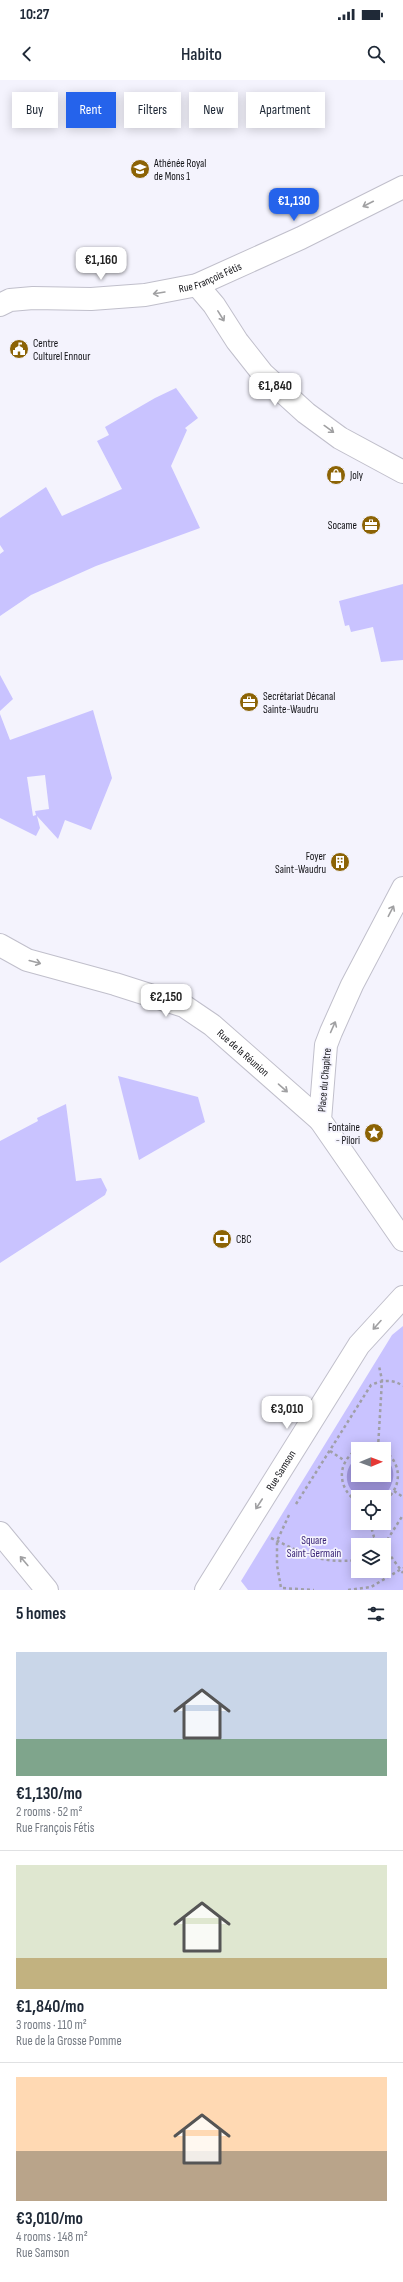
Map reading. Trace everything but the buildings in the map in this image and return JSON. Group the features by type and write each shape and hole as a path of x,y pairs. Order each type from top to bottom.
{"street":[{"name":"Rue François Fétis","path":"0,305 10,300 33,298 90,298 146,295 197,285 301,238 403,187"},
{"path":"197,285 214,305 237,341 263,374 306,412 340,438 403,472"},
{"name":"Place du Chapitre","path":"403,888 352,985 326,1045 320,1120 403,1240"},
{"name":"Rue de la Réunion","path":"0,945 27,960 115,984 184,1006 212,1025 320,1120"},
{"name":"Rue Samson","path":"206,1590 359,1345 403,1296"},
{"path":"0,1533 47,1590"}],"path":[{"path":"359,1345 380,1368 382,1380 379,1442"},
{"path":"314,1590 282,1589 277,1565 277,1541 288,1516 372,1384 382,1380 398,1383 403,1386"},
{"path":"330,1451 345,1460"},
{"path":"351,1455 345,1460 341,1479 344,1489 351,1498"},
{"path":"391,1456 397,1467 398,1476 394,1491 391,1494"},
{"path":"394,1491 403,1497"},
{"path":"388,1538 403,1515"},
{"path":"248,1521 277,1541 298,1553 332,1562 351,1561"},
{"path":"348,1590 371,1587 402,1570 391,1556"}],"green space":[{"path":"176,388 198,418 185,428 187,430 171,466 200,528 96,566 31,595 0,616 0,554 4,551 0,545 0,518 46,487 62,516 122,489 97,441 109,435 105,427 155,398"},
{"path":"403,584 403,660 381,662 373,627 351,632 349,625 345,626 339,601"},
{"path":"0,675 13,699 0,711"},
{"path":"93,710 112,778 91,830 65,820 58,839 37,816 40,828 36,836 0,818 0,714 10,740","holes":["45,775 49,809 35,811 36,815 33,816 27,777"]},
{"path":"118,1076 198,1097 205,1122 139,1160"},
{"path":"66,1104 76,1181 101,1178 107,1190 105,1195 0,1263 0,1141 38,1121 37,1118"},
{"name":"Square Saint-Germain","path":"403,1326 403,1590 248,1590 241,1581 392,1335"}],"shaded area":[{"path":"351,1464 351,1482 391,1482 391,1466 393,1471 393,1481 391,1486 389,1490 352,1490 347,1477"}],"place":[{"name":"Athénée Royal de Mons 1","path":"140,169"},
{"name":"Centre Culturel Ennour","path":"19,349"},
{"name":"Joly","path":"336,475"},
{"name":"Socame","path":"371,525"},
{"name":"Secrétariat Décanal Sainte-Waudru","path":"249,702"},
{"name":"Foyer Saint-Waudru","path":"340,862"},
{"name":"Fontaine - Pilori","path":"374,1133"},
{"name":"CBC","path":"222,1239"}]}
